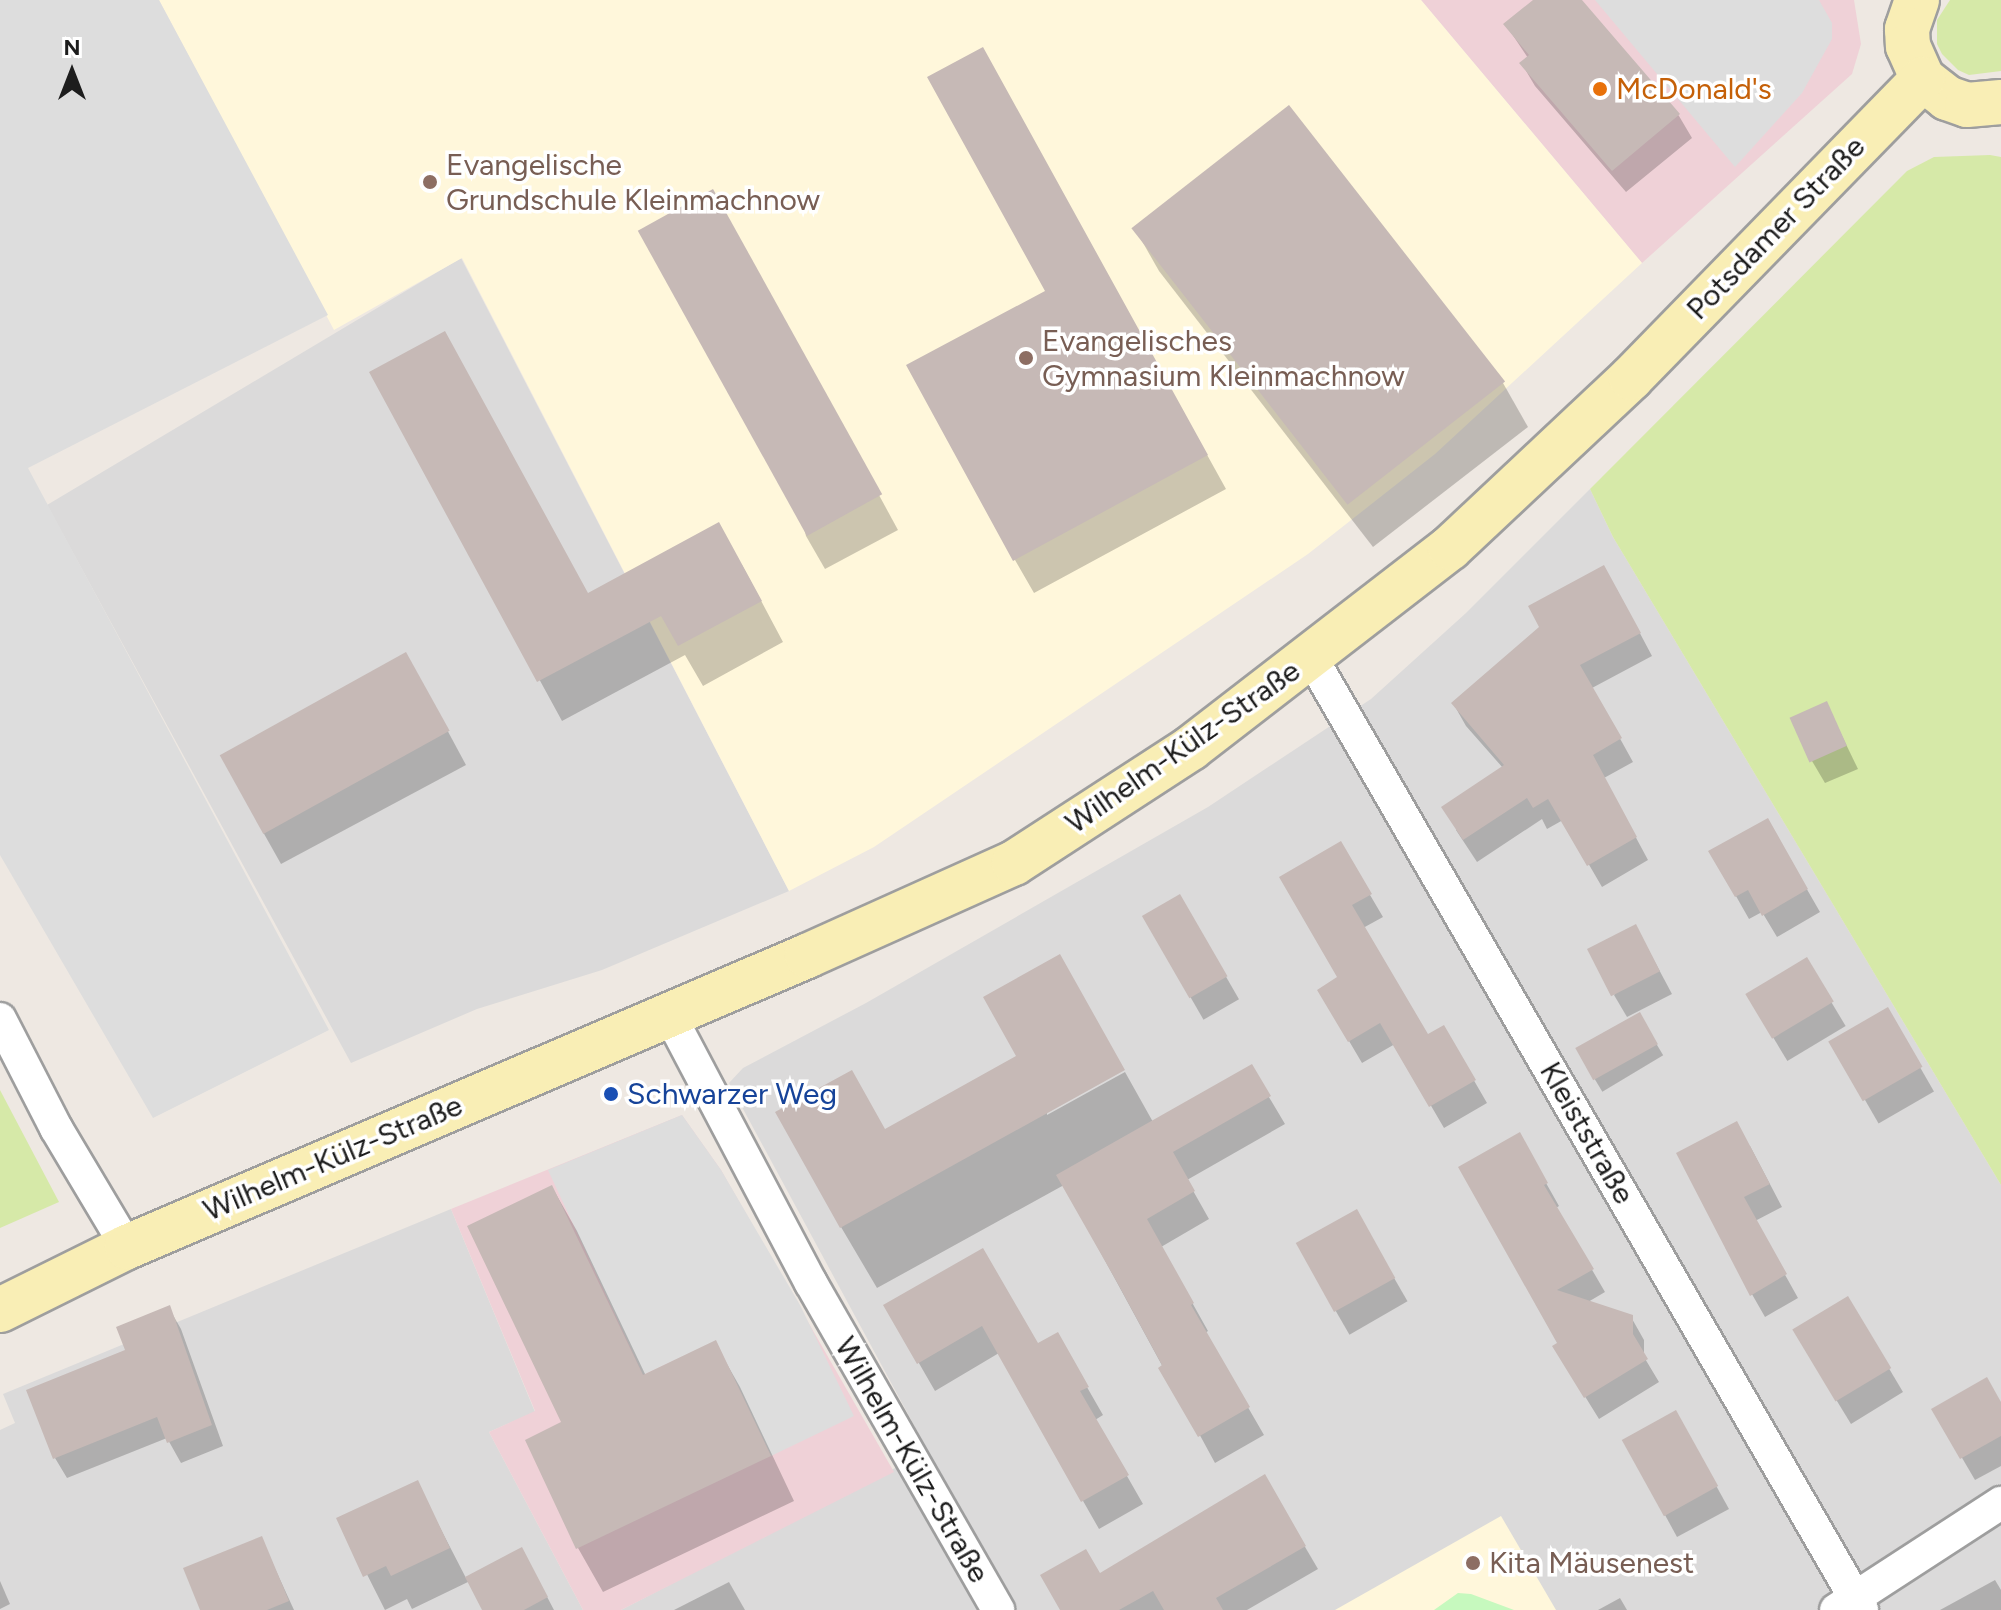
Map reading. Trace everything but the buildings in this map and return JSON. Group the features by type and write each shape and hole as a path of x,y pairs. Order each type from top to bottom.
{"street":[{"path":"1917,0 1907,29 1908,46 1923,79 1947,98 1967,105 2001,102"},
{"name":"Potsdamer Straße","path":"1631,378 1923,79"},
{"name":"Wilhelm-Külz-Straße","path":"0,1310 127,1247 1014,863 1191,748 1450,548 1631,378"},
{"name":"Kleiststraße","path":"1311,657 1851,1606"},
{"name":"Wilhelm-Külz-Straße","path":"669,1014 811,1283 998,1610"},
{"path":"0,1019 56,1128 127,1247"},
{"path":"1851,1606 2001,1503"}],"shaded area":[{"path":"0,0 159,0 328,315 28,468 329,1030 153,1118 0,855"},
{"name":"Evangelisches Gymnasium Kleinmachnow","path":"159,0 1421,0 1642,263 1435,454 1308,554 874,847 789,891 462,258 334,330"},
{"path":"1421,0 1854,0 1861,44 1852,74 1642,263"},
{"path":"1595,0 1819,0 1832,23 1832,39 1802,93 1735,167"},
{"path":"461,258 789,891 602,970 477,1009 351,1063 47,505"},
{"path":"1590,489 1613,537 2001,1185 2001,1610 621,1610 928,1451 729,1083 743,1068 866,1003 1208,807 1371,699 1466,613"},
{"path":"682,1115 721,1170 894,1472 621,1610 583,1610 489,1432 535,1411 451,1209"},
{"path":"682,1115 721,1170 800,1305 854,1416 771,1456 716,1341 643,1375 548,1170"},
{"path":"451,1209 535,1412 489,1432 583,1610 0,1610 0,1430 15,1423 3,1394"},
{"name":"Kita Mäusenest","path":"1501,1516 1556,1610 1335,1610"}],"green space":[{"path":"1950,0 2001,0 2001,71 1969,75 1958,70 1942,54 1937,44 1937,20"},
{"path":"1934,157 2001,157 2001,1185 1613,537 1590,489 1907,171"},
{"path":"0,1090 59,1202 0,1228"},
{"path":"1458,1593 1471,1594 1514,1610 1434,1610"}],"place":[{"name":"McDonald's","path":"1600,89"},
{"name":"Evangelische Grundschule Kleinmachnow","path":"430,182"},
{"name":"Evangelisches Gymnasium Kleinmachnow","path":"1026,358"},
{"name":"Schwarzer Weg","path":"611,1094"},
{"name":"Kita Mäusenest","path":"1473,1563"}]}
